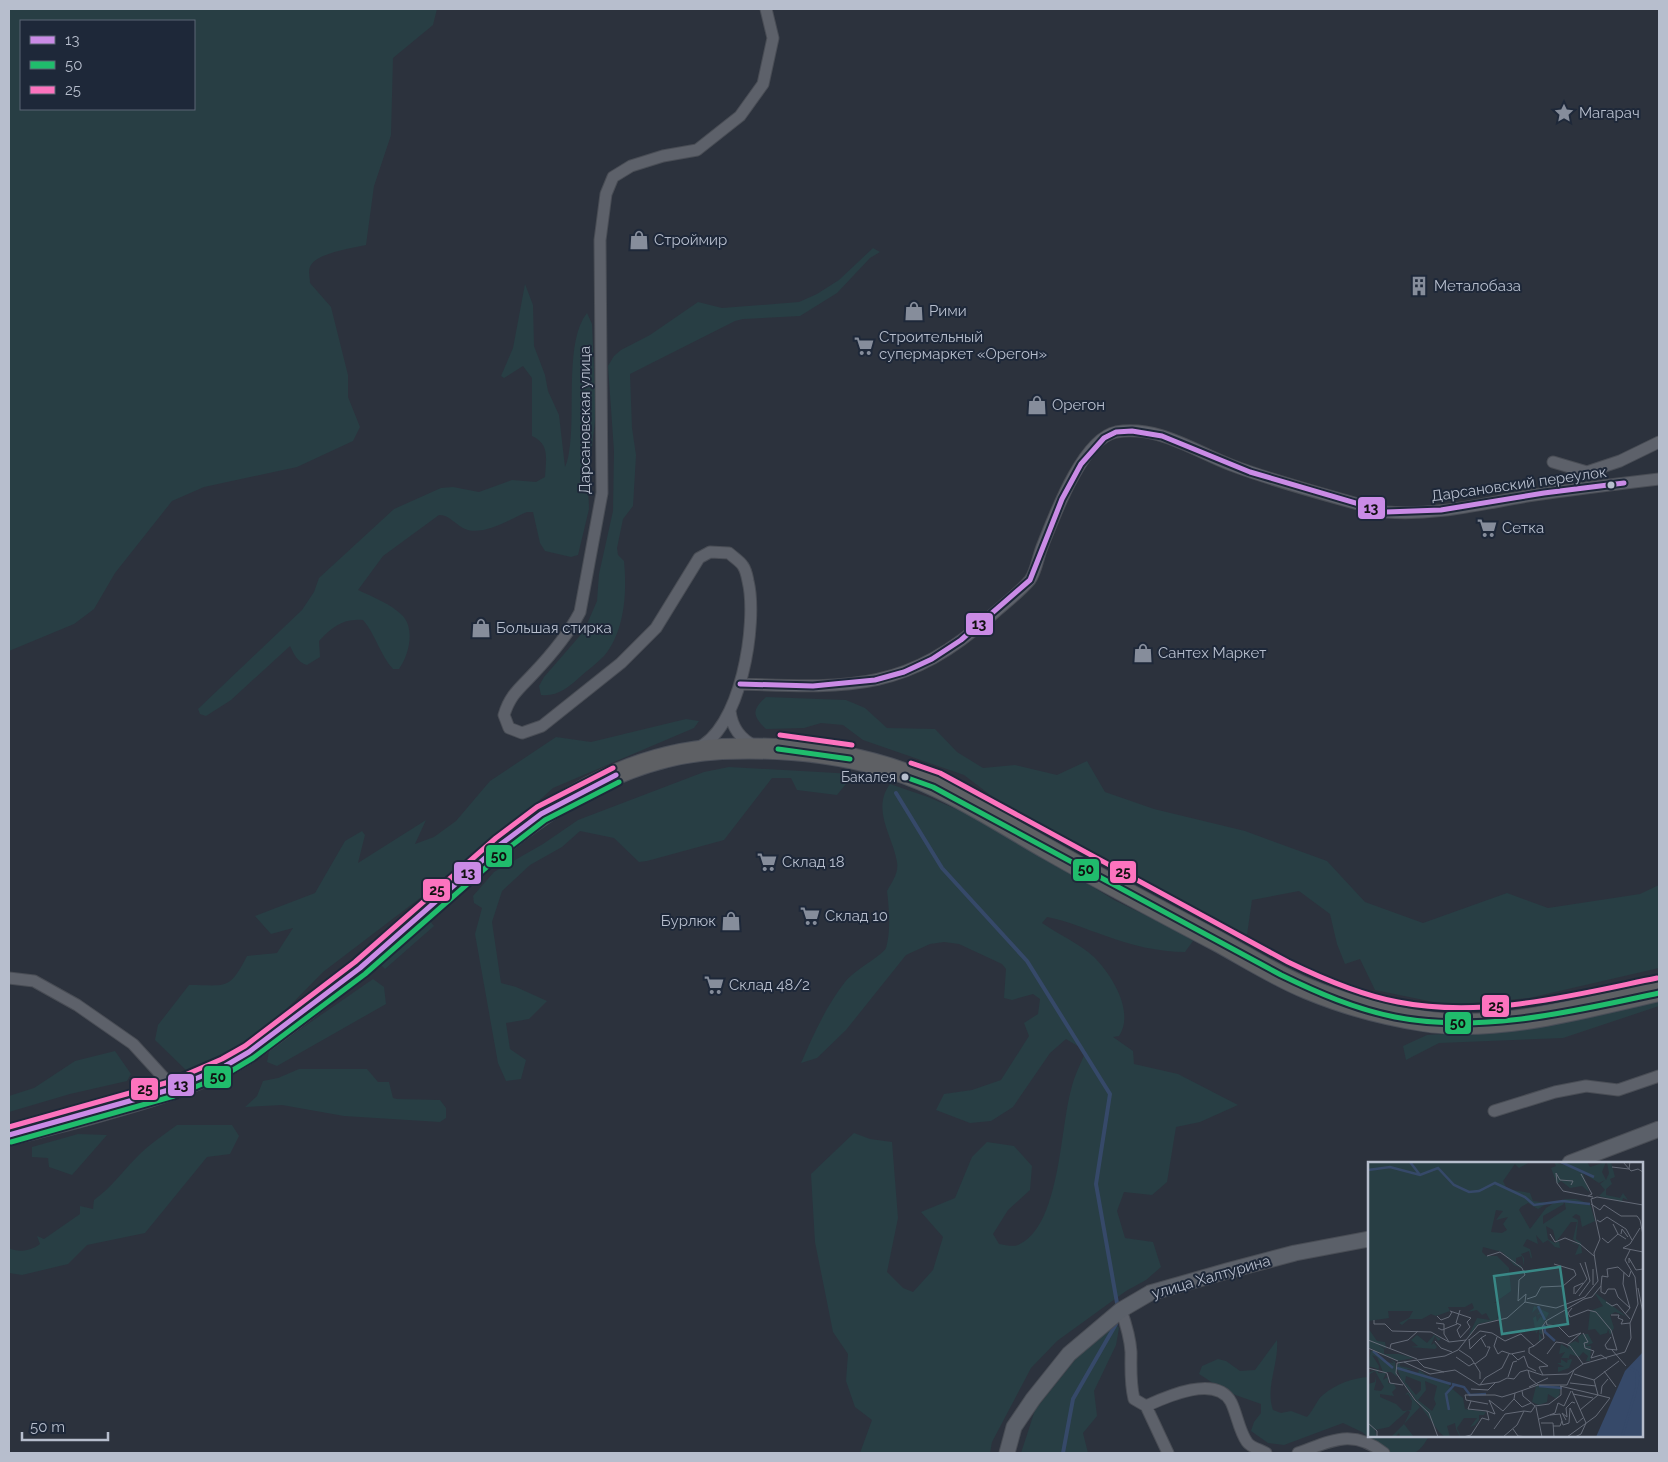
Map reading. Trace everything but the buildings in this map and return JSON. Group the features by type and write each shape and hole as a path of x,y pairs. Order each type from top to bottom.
{"highway":[{"path":"9,1135 172,1089 225,1066 249,1052 360,968 521,829 542,814 582,791 641,764 683,753 762,744 838,754 936,780 1102,873 1308,980 1367,1002 1425,1014 1488,1016 1555,1007 1659,985"},
{"path":"9,1124 97,1101 165,1079 219,1056 260,1032 354,958 495,835 559,791 617,765 681,746 762,744 851,752 910,773 1104,881 1307,989 1363,1007 1426,1022 1487,1023 1534,1017 1659,991"}],"street":[{"name":"Дарсановская улица","path":"705,745 730,711 740,684 750,636 752,596 744,567 729,553 710,552 699,558 656,628 621,663 542,726 522,733 509,728 504,715 509,699 534,674 571,629 580,612 602,493 600,240 606,194 613,177 631,166 663,156 697,150 740,116 763,84 773,38 766,9"},
{"name":"Дарсановский переулок","path":"740,684 814,686 859,684 894,676 924,665 971,634 1031,579 1042,546 1080,462 1101,438 1115,432 1156,433 1232,465 1386,512 1412,514 1469,508 1533,495 1659,479"},
{"path":"1554,462 1587,472 1620,461 1659,442"},
{"path":"730,711 732,725 762,744"},
{"path":"683,753 705,745"},
{"path":"9,978 34,981 77,1006 133,1044 165,1079"},
{"path":"1494,1111 1555,1092 1586,1086 1618,1090 1659,1076"},
{"path":"1573,1162 1659,1128"},
{"name":"улица Халтурина","path":"1007,1453 1014,1427 1033,1399 1069,1354 1121,1310 1150,1293 1227,1271 1313,1249 1368,1240"},
{"path":"1121,1310 1128,1332 1131,1352 1130,1383 1134,1399 1146,1406 1168,1453"},
{"path":"1146,1406 1178,1392 1193,1389 1206,1389 1222,1393 1230,1400 1247,1442 1266,1453"},
{"path":"1298,1453 1344,1438 1370,1442 1384,1453"}],"green space":[{"path":"9,9 437,9 433,25 393,58 391,135 374,186 366,245 326,255 313,262 309,269 310,283 331,307 348,375 348,397 360,427 353,441 297,467 204,487 172,501 115,573 94,609 74,624 9,651"},
{"path":"873,248 880,252 870,258 837,293 800,316 735,321 630,374 632,428 636,455 633,506 623,519 617,548 618,555 624,561 625,573 625,598 620,623 611,646 604,656 572,684 558,693 541,695 539,686 544,677 584,631 597,601 599,574 613,511 614,451 608,366 614,356 621,350 650,335 698,302 722,308 799,302 817,294 839,280"},
{"path":"525,284 533,305 534,346 545,375 548,391 559,415 565,467 569,453 571,430 573,357 576,340 580,325 587,313 592,324 596,412 588,481 589,509 578,555 571,557 545,551 540,543 533,512 527,512 478,531 463,528 449,518 439,515 383,556 358,590 393,608 407,622 410,635 408,650 399,669 393,669 363,620 350,620 338,624 319,641 320,657 307,665 304,664 294,655 290,646 231,700 206,716 200,714 198,709 302,610 314,592 319,578 394,509 441,488 453,487 479,492 512,480 536,482 545,477 546,453 542,443 532,436 532,378 523,366 504,378 501,376 513,348"},
{"path":"766,697 846,700 865,708 887,728 935,729 957,752 983,768 1015,765 1057,775 1087,761 1105,792 1154,809 1245,831 1327,861 1365,902 1423,923 1507,893 1548,908 1640,894 1659,885 1659,968 1529,998 1448,1005 1375,990 1360,959 1345,964 1337,944 1330,914 1299,891 1252,900 1247,935 1131,876 1006,807 964,775 863,740 843,725 821,723 804,728 766,729 758,721 756,710"},
{"path":"686,719 699,721 694,728 553,788 491,844 323,972 263,1033 239,1050 188,1072 155,1040 158,1025 189,985 225,984 236,975 247,956 277,953 293,928 271,934 255,916 315,893 345,841 362,831 365,835 358,863 426,820 415,844 434,837 456,821 490,781 556,737 591,742"},
{"path":"729,767 854,774 837,795 797,790 791,778 772,778 724,840 639,862 614,838 580,831 562,847 530,865 502,891 492,922 501,983 516,987 547,1001 529,1019 506,1023 510,1049 526,1060 521,1079 506,1081 498,1063 475,934 482,908 474,903 473,896 494,872 543,844 578,820 704,772"},
{"path":"890,784 928,797 993,825 1114,900 1178,931 1193,941 1185,952 1165,951 1125,942 1047,917 1042,923 1088,952 1108,974 1119,994 1124,1016 1119,1036 1113,1037 1133,1051 1134,1064 1178,1074 1238,1105 1200,1122 1176,1127 1167,1182 1152,1195 1124,1192 1117,1211 1125,1238 1153,1242 1161,1267 1146,1280 1126,1291 1057,1341 1031,1368 992,1442 990,1453 860,1453 872,1420 855,1407 846,1381 848,1354 833,1332 815,1242 811,1174 854,1133 870,1139 892,1142 898,1218 887,1272 903,1288 913,1292 933,1270 943,1237 921,1212 955,1198 972,1157 987,1142 1014,1146 1032,1166 1030,1190 1008,1210 993,1234 999,1244 1011,1246 1018,1245 1032,1235 1042,1219 1050,1198 1071,1090 1086,1051 1066,1039 1050,1053 1013,1107 991,1121 970,1123 936,1110 944,1094 972,1090 1001,1080 1029,1036 1024,1023 1038,1014 1040,999 1033,994 1012,1000 1004,998 1006,969 1002,964 959,944 944,942 930,944 906,955 846,1030 817,1058 801,1063 820,1021 838,991 849,978 884,951 888,942 889,912 887,891 897,870 895,852 883,813 885,794"},
{"path":"430,921 434,926 385,969 380,964"},
{"path":"373,979 384,987 386,1004 277,1066 267,1062 269,1051"},
{"path":"1659,995 1659,1006 1563,1038 1439,1043 1406,1060 1403,1046 1427,1035 1495,1031"},
{"path":"115,1051 131,1074 127,1081 70,1094 9,1112 9,1096 34,1088 75,1061"},
{"path":"299,1069 367,1069 378,1082 389,1082 393,1098 440,1100 446,1108 446,1118 440,1122 344,1116 282,1105 245,1107 257,1096 263,1081 278,1078"},
{"path":"177,1125 232,1125 239,1136 230,1154 207,1157 145,1233 87,1245 68,1264 22,1275 9,1273 9,1248 20,1251 33,1248 40,1244 37,1236 44,1239 80,1214 80,1206 93,1209 94,1200 140,1154"},
{"path":"78,1134 107,1135 72,1175 49,1167 48,1158 32,1157 32,1147"},
{"path":"1116,1324 1119,1328 1116,1345 1094,1391 1097,1416 1083,1433 1088,1453 1021,1453 1035,1410 1083,1350"},
{"path":"1277,1340 1271,1384 1273,1410 1281,1413 1291,1411 1307,1417 1321,1397 1333,1388 1350,1380 1368,1377 1368,1437 1428,1437 1417,1451 1412,1453 1387,1453 1362,1432 1343,1423 1284,1445 1268,1443 1251,1431 1254,1422 1261,1413 1261,1404 1227,1392 1199,1374 1202,1366 1218,1359 1226,1361 1240,1371 1255,1370"}],"waterway":[{"path":"896,793 942,868 1027,961 1110,1094 1096,1184 1117,1303"},
{"path":"1063,1453 1073,1399 1116,1324"}],"transit line":[{"name":"13","path":"740,684 813,686 875,680 904,672 932,659 961,640 1030,580 1062,499 1081,464 1104,438 1116,432 1132,431 1162,436 1250,472 1386,512 1441,510 1544,493 1624,483"},
{"name":"25","path":"780,735 852,745"},
{"name":"50","path":"778,749 850,759"},
{"name":"25","path":"911,763 940,773 1288,962 1356,991 1398,1002 1430,1007 1463,1008 1529,1003 1657,978"},
{"name":"25","path":"9,1127 169,1082 222,1059 245,1046 355,962 496,838 537,807 613,768"},
{"name":"13","path":"9,1135 172,1089 225,1066 249,1052 360,968 501,844 541,814 616,775"},
{"name":"50","path":"905,777 933,787 1281,975 1323,994 1366,1010 1428,1022 1495,1022 1561,1013 1659,993"},
{"name":"50","path":"11,1142 174,1096 228,1073 253,1058 365,974 506,850 545,820 619,782"}],"place":[{"name":"Магарач","path":"1564,113"},
{"name":"Строймир","path":"639,240"},
{"name":"Металобаза","path":"1419,286"},
{"name":"Рими","path":"914,311"},
{"name":"Строительный супермаркет «Орегон»","path":"864,346"},
{"name":"Орегон","path":"1037,405"},
{"name":"Сетка","path":"1487,528"},
{"name":"Большая стирка","path":"481,628"},
{"name":"Сантех Маркет","path":"1143,653"},
{"name":"Бакалея","path":"905,777"},
{"name":"Склад 18","path":"767,862"},
{"name":"Склад 10","path":"810,916"},
{"name":"Бурлюк","path":"731,921"},
{"name":"Склад 48/2","path":"714,985"}]}
